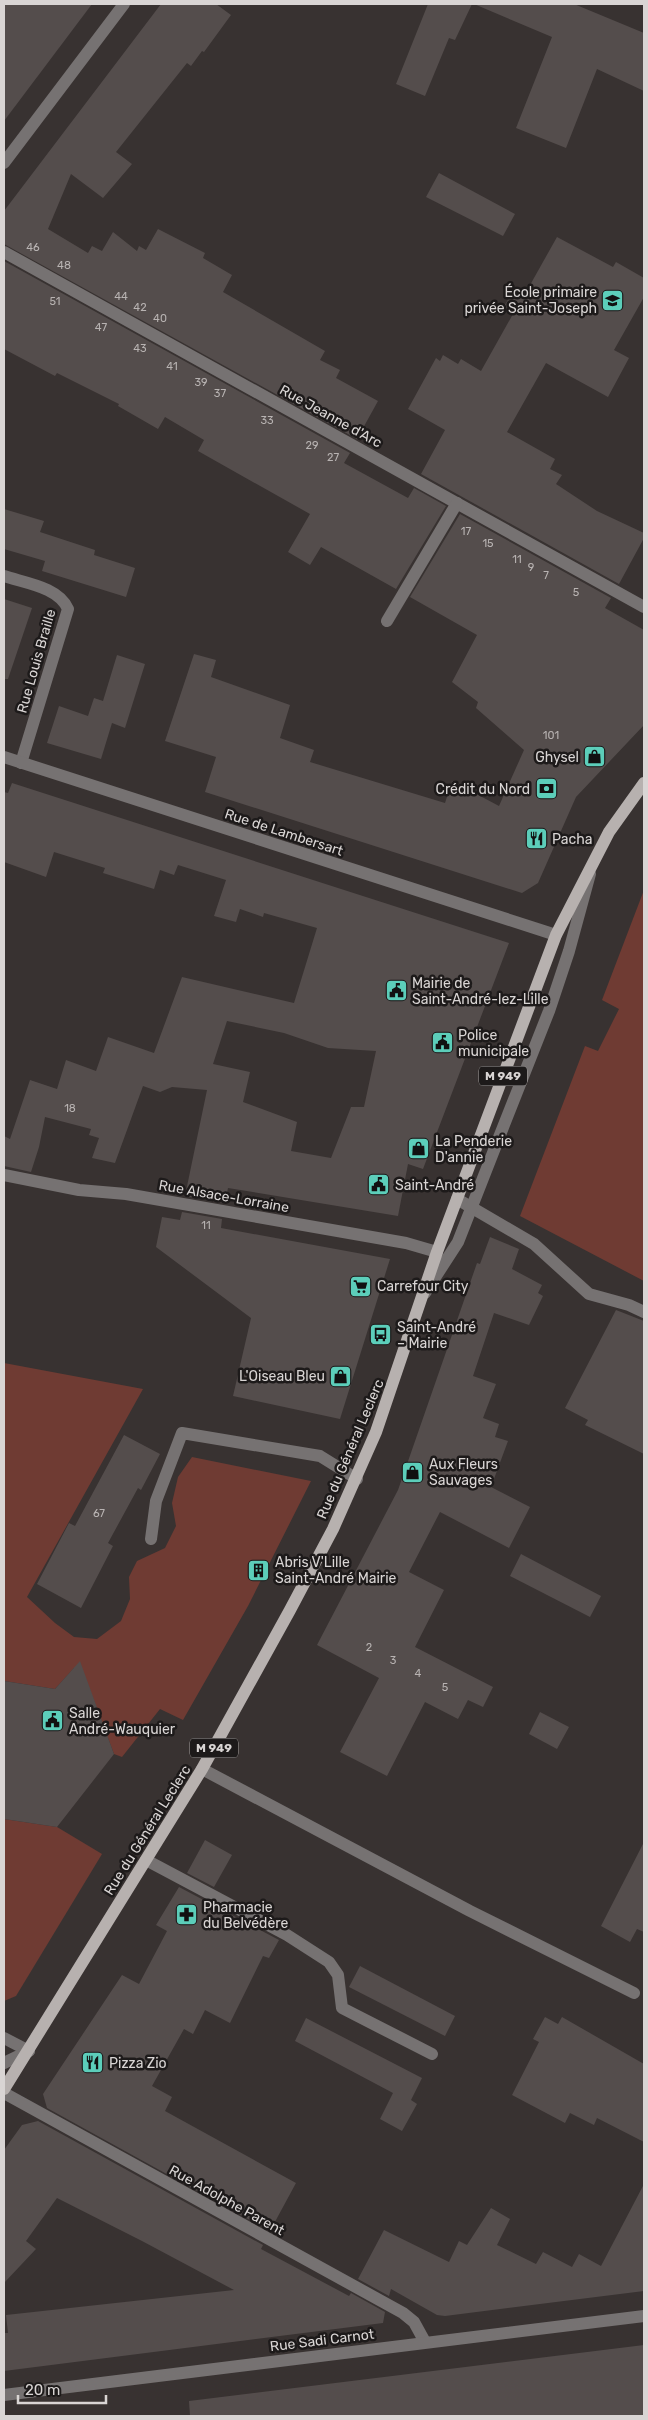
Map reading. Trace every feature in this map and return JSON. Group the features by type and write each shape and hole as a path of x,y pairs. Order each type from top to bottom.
{"main road":[{"name":"Rue du Général Leclerc","path":"4,2089 202,1769 313,1568 357,1479 390,1396 437,1252 556,935 594,859 625,808 644,783"}],"street":[{"path":"4,163 124,4"},
{"name":"Rue Jeanne d'Arc","path":"4,252 644,607"},
{"path":"388,621 457,503"},
{"name":"Rue Louis Braille","path":"4,576 60,596 68,609 20,763"},
{"name":"Rue de Lambersart","path":"4,757 556,935"},
{"path":"422,1298 458,1242 472,1208 549,1011 569,950 594,859"},
{"name":"Rue Alsace-Lorraine","path":"4,1176 79,1190 126,1194 406,1243 437,1252"},
{"path":"457,1199 534,1244 589,1294 629,1305 644,1312"},
{"path":"151,1539 156,1501 182,1433 320,1456 357,1479"},
{"path":"202,1769 470,1911 634,1993"},
{"path":"146,1860 287,1935 329,1962 338,1975 342,2008 432,2054"},
{"path":"4,2038 29,2051"},
{"path":"4,2063 29,2051"},
{"name":"Rue Adolphe Parent","path":"4,2093 403,2313 414,2322 426,2342"},
{"name":"Rue Sadi Carnot","path":"4,2394 644,2316"}],"shaded area":[{"path":"644,890 644,1281 520,1216 585,1046 598,1051 619,1009 602,1000"},
{"path":"4,1363 143,1389 27,1597 55,1623 74,1637 97,1639 121,1621 130,1599 129,1577 137,1561 165,1548 176,1526 172,1503 178,1477 192,1457 311,1481 248,1606 183,1720 160,1709 122,1757 114,1754 82,1669 74,1668 55,1689 4,1681"},
{"path":"4,1819 57,1827 102,1854 16,1996 4,2001"}],"building":[{"path":"4,4 92,4 4,121"},
{"path":"161,4 216,4 231,15 204,52 202,51 191,66 187,63 116,152 132,164 103,198 71,174 48,229 88,253 92,246 102,251 113,232 137,251 139,246 146,250 158,229 205,253 203,258 232,275 223,292 325,351 320,360 340,370 336,378 378,401 357,439 4,244 4,211"},
{"path":"428,4 472,4 455,40 449,38 425,96 396,84"},
{"path":"474,4 574,4 644,33 644,91 597,69 566,148 516,128 552,37"},
{"path":"439,173 515,214 503,236 426,197"},
{"path":"557,237 613,267 616,262 644,278 644,297 614,350 629,358 608,397 546,363 507,432 555,459 550,469 562,475 556,484 597,511 644,533 644,538 619,584 421,474 445,430 408,409 436,358 440,361 443,355 458,364 461,359 481,371 513,314 503,308 515,288 525,294"},
{"path":"4,261 350,453 344,463 408,498 414,488 446,506 396,589 321,547 310,565 288,552 310,514 198,451 204,440 165,417 158,429 118,406 119,404 57,373 55,376 4,349"},
{"path":"4,509 44,521 40,532 95,550 94,555 135,568 126,597 42,571 45,561 4,549"},
{"path":"460,514 611,598 605,608 644,630 644,725 576,797 538,883 522,893 205,792 216,757 165,741 194,654 216,660 211,677 290,705 280,738 314,750 310,762 445,803 452,781 499,806 524,750 476,708 478,702 452,682 477,635 410,597"},
{"path":"4,599 32,608 8,679 4,679"},
{"path":"117,655 145,664 125,728 112,723 101,759 47,743 59,706 88,716 94,698 103,701"},
{"path":"12,783 509,943 423,1169 408,1164 398,1216 228,1188 225,1203 185,1196 207,1090 172,1087 160,1092 143,1086 115,1163 92,1158 99,1138 89,1135 91,1129 45,1117 39,1147 31,1172 4,1166 4,1136 10,1139 30,1080 57,1089 66,1060 96,1071 108,1037 154,1053 182,977 294,1003 317,928 264,913 263,917 240,909 236,922 214,916 226,880 178,865 174,875 160,870 154,889 103,873 105,868 54,852 46,877 4,862 4,792 8,793","holes":["227,1021 284,1033 328,1048 376,1051 364,1107 351,1107 331,1158 291,1151 297,1122 243,1102 250,1072 213,1064"]},
{"path":"182,1212 222,1219 221,1228 390,1259 340,1419 233,1396 251,1318 156,1247 162,1217 180,1220"},
{"path":"490,1237 519,1249 512,1269 542,1285 538,1293 543,1296 529,1325 494,1313 473,1376 496,1384 483,1418 499,1424 495,1437 508,1441 491,1487 530,1507 509,1548 440,1512 409,1572 444,1590 415,1647 493,1687 483,1707 468,1700 458,1719 425,1702 387,1776 340,1752 379,1678 317,1645 398,1490 477,1263 480,1264"},
{"path":"616,1310 644,1321 644,1454 585,1425 588,1420 565,1408"},
{"path":"124,1435 160,1454 141,1490 138,1488 108,1543 113,1546 81,1608 37,1584 69,1523 75,1526"},
{"path":"521,1554 601,1596 590,1617 510,1576"},
{"name":"Salle André-Wauquier","path":"80,1661 114,1754 57,1827 4,1819 4,1681 55,1689"},
{"path":"540,1712 569,1727 557,1749 529,1734"},
{"path":"205,1840 232,1855 214,1887 187,1873"},
{"path":"644,1842 644,1932 637,1929 630,1942 601,1926"},
{"path":"179,1887 279,1940 269,1958 263,1956 230,2023 205,2010 193,2034 184,2029 152,2086 172,2097 165,2111 296,2183 270,2231 47,2108 43,2094 122,1975 139,1984 167,1931 156,1925"},
{"path":"360,1966 455,2016 445,2036 349,1987"},
{"path":"545,2017 558,2024 562,2017 644,2064 644,2142 597,2118 594,2125 570,2113 565,2123 512,2095 539,2042 533,2039"},
{"path":"306,2018 422,2078 411,2100 417,2104 402,2131 380,2119 393,2093 295,2041"},
{"path":"38,2121 263,2245 261,2249 349,2296 351,2293 385,2312 383,2323 4,2371 4,2333 8,2333 6,2315 234,2290 57,2198 26,2241 36,2249 4,2283 4,2150 22,2125"},
{"path":"644,2184 644,2291 445,2316 437,2315 391,2289 389,2296 358,2279 384,2230 449,2262 459,2241 467,2245 491,2208 510,2219 497,2245 536,2264 543,2252 572,2267 579,2254 601,2266"},
{"path":"644,2345 644,2416 190,2416 189,2401"}],"place":[{"name":"École primaire privée Saint-Joseph","path":"613,300"},
{"name":"Ghysel","path":"595,757"},
{"name":"Crédit du Nord","path":"546,789"},
{"name":"Pacha","path":"536,839"},
{"name":"Mairie de Saint-André-lez-Lille","path":"396,991"},
{"name":"Police municipale","path":"442,1043"},
{"name":"La Penderie D'annie","path":"419,1149"},
{"name":"Saint-André","path":"379,1185"},
{"name":"Carrefour City","path":"361,1286"},
{"name":"Saint-André – Mairie","path":"381,1335"},
{"name":"L'Oiseau Bleu","path":"341,1376"},
{"name":"Aux Fleurs Sauvages","path":"413,1472"},
{"name":"Abris V'Lille Saint-André Mairie","path":"259,1570"},
{"name":"Salle André-Wauquier","path":"53,1721"},
{"name":"Pharmacie du Belvédère","path":"187,1915"},
{"name":"Pizza Zio","path":"93,2063"}]}
